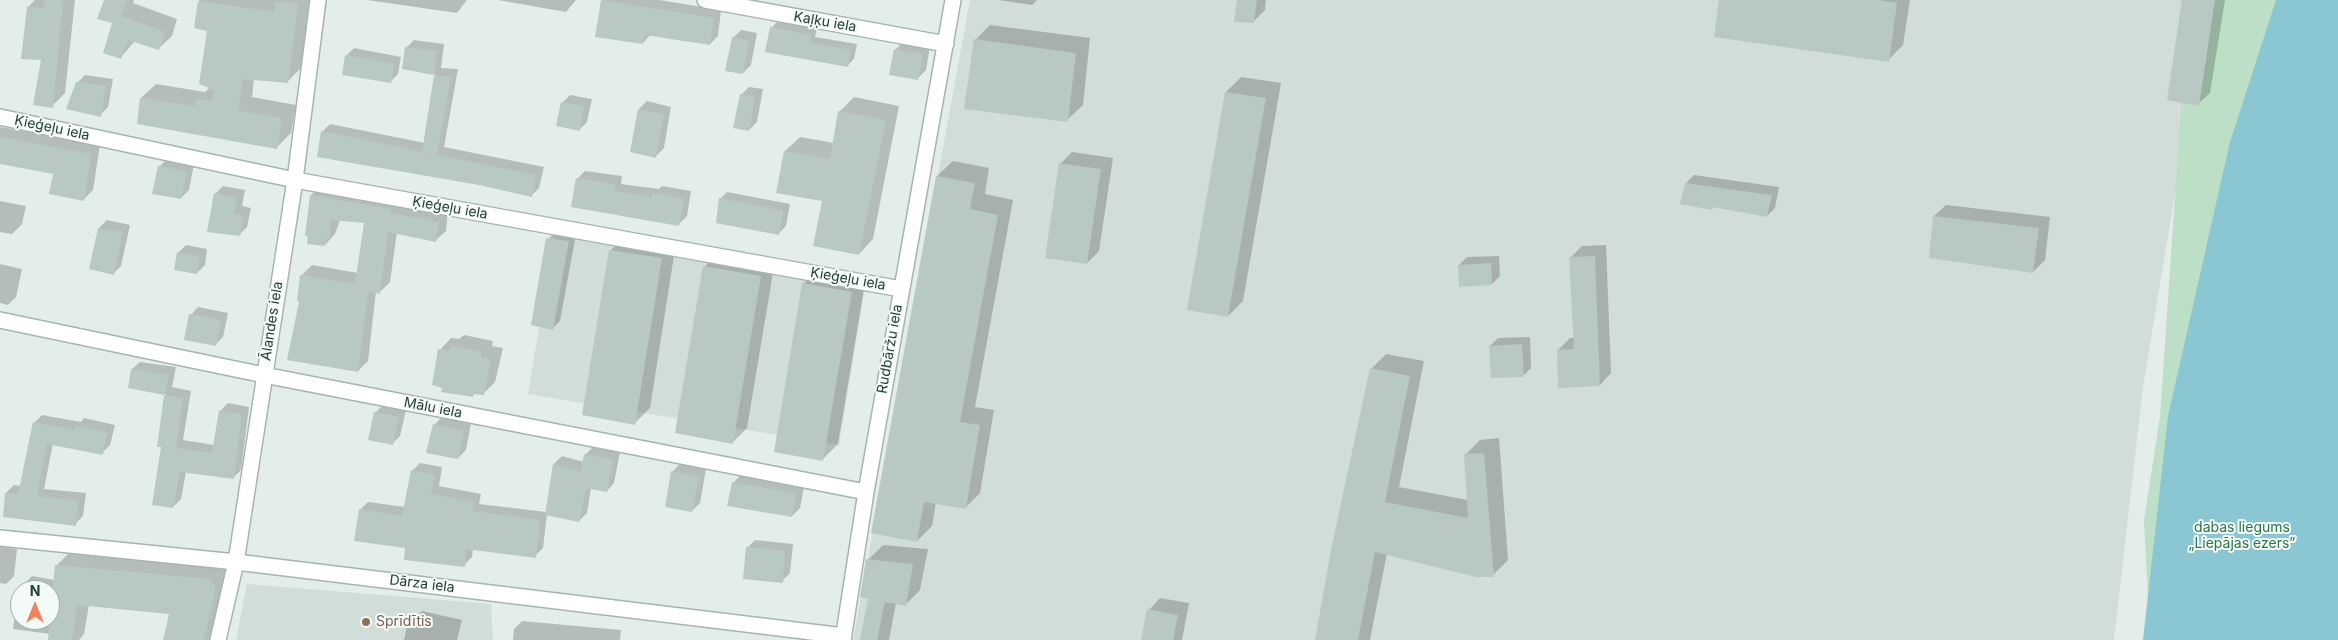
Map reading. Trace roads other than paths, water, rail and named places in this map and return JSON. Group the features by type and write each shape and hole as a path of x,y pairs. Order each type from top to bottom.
{"street":[{"name":"Ālandes iela","path":"218,640 236,562 295,180 318,0"},
{"name":"Kaļķu iela","path":"705,0 946,44"},
{"name":"Rudbāržu iela","path":"843,638 901,289 953,0"},
{"name":"Ķieģeļu iela","path":"0,117 295,180 901,289"},
{"name":"Mālu iela","path":"0,320 264,375 866,492"},
{"name":"Dārza iela","path":"0,538 236,562 843,638"}],"water":[{"name":"dabas liegums „Liepājas ezers”","path":"2276,0 2338,0 2338,640 2143,640 2168,416 2230,142"}],"place":[{"name":"Sprīdītis","path":"366,622"}]}
